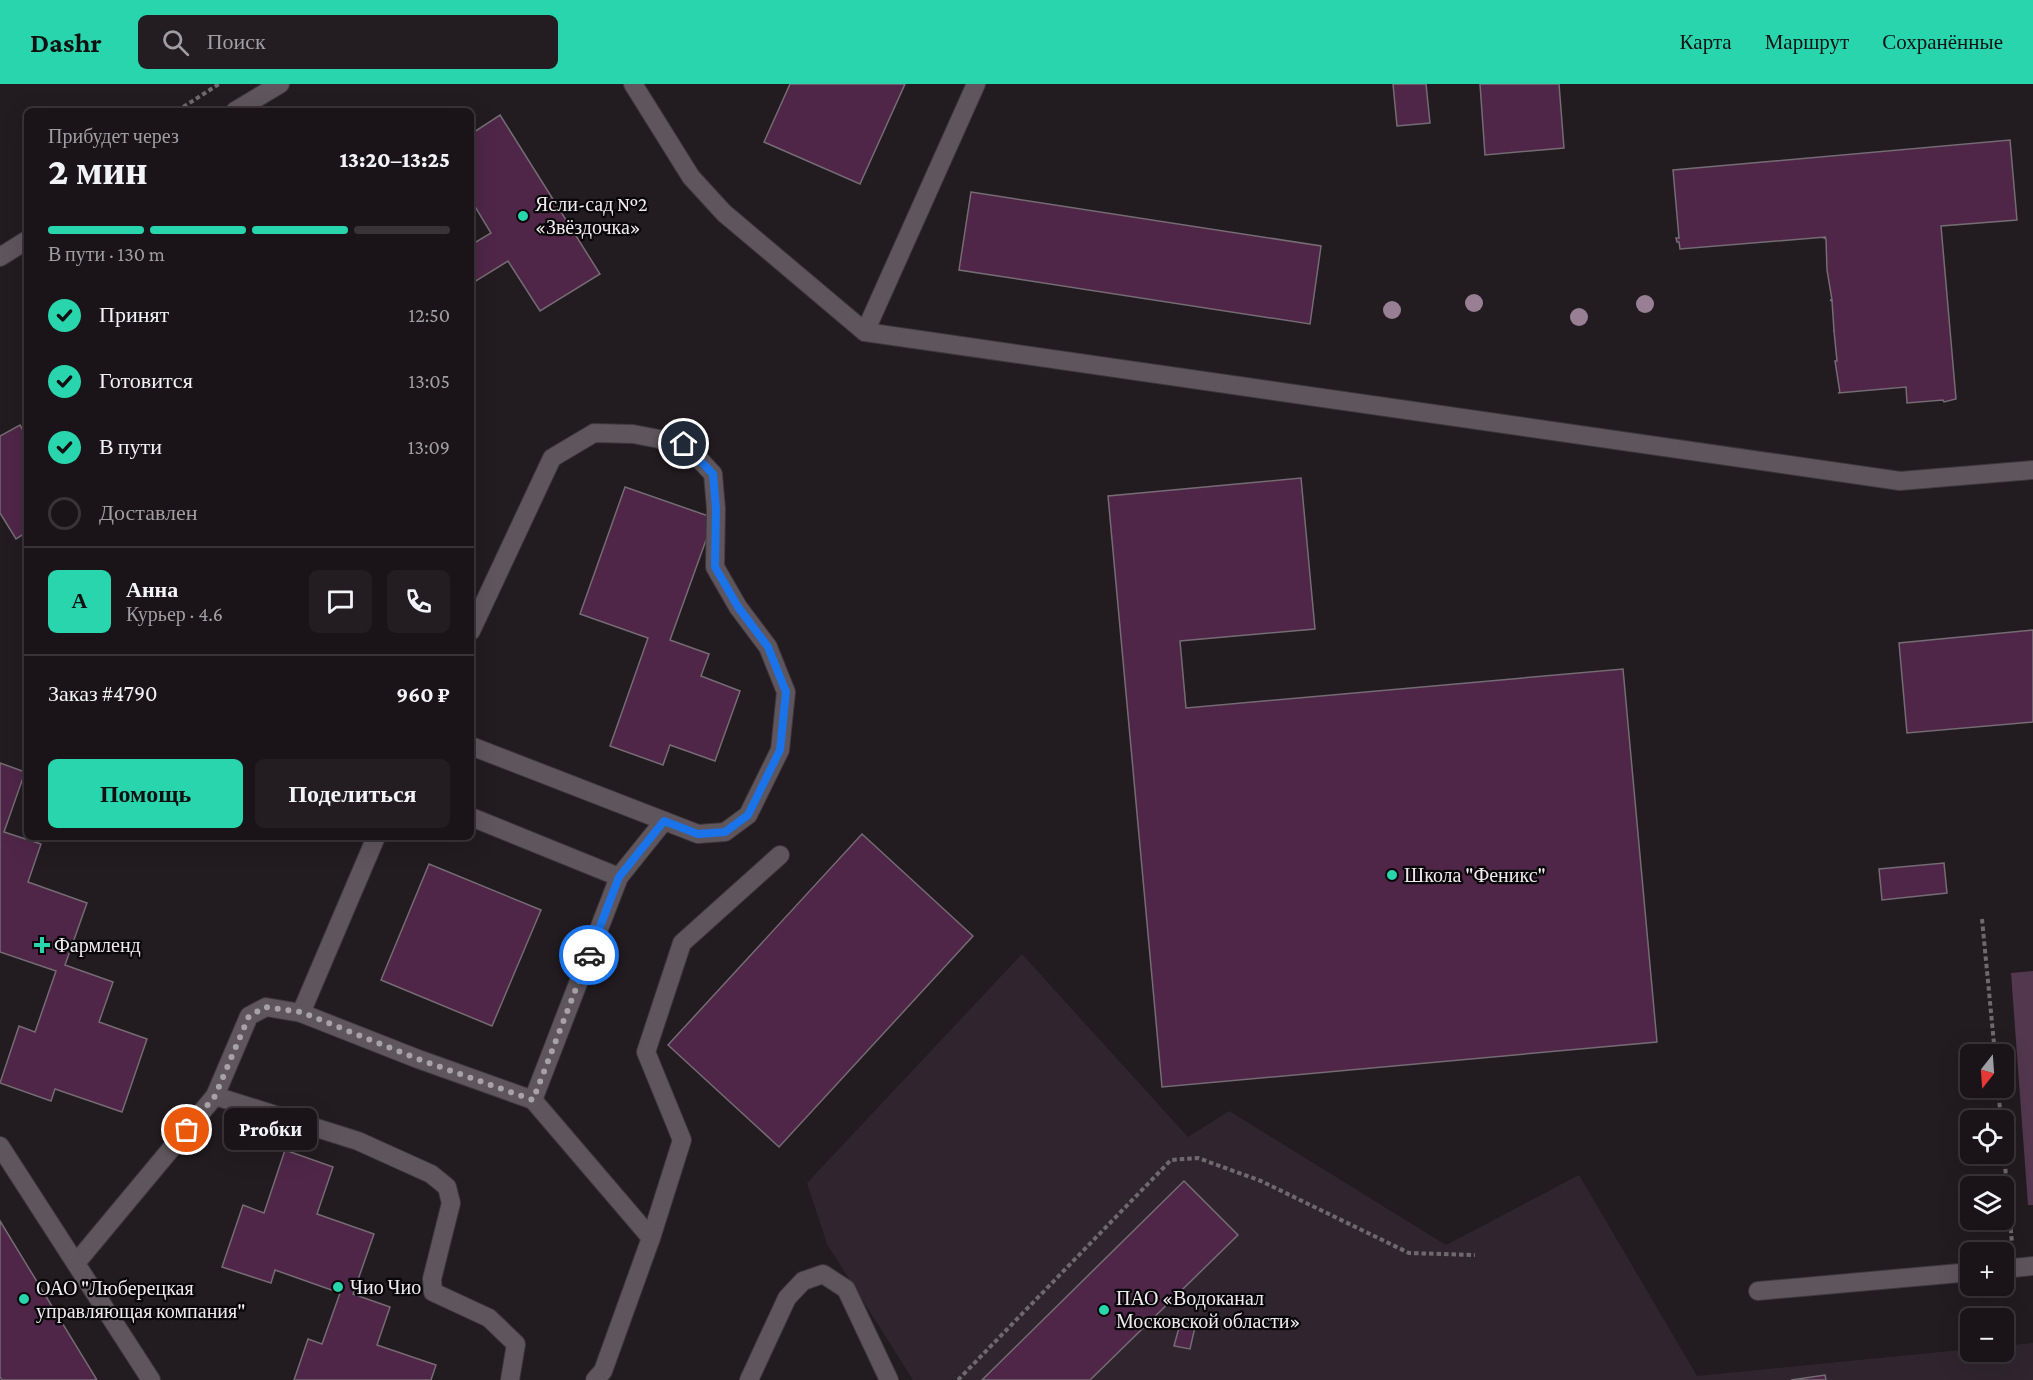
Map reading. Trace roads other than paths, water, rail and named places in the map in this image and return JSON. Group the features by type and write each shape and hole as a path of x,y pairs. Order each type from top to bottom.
{"street":[{"path":"240,108 280,84"},
{"path":"633,84 691,177 724,213 865,332 1900,481 2033,470"},
{"path":"865,332 976,84"},
{"path":"1,254 24,242"},
{"path":"474,625 552,458 594,433 633,434 684,444 713,474 716,509 715,567 738,607 768,647 786,692 780,750 748,815 725,832 698,834 474,747"},
{"path":"474,819 619,877"},
{"path":"533,1100 619,877 664,821"},
{"path":"301,1012 375,840"},
{"path":"595,1380 603,1371 651,1238 682,1140 646,1052 682,943 780,855"},
{"path":"76,1263 215,1096 249,1016 266,1007 301,1012 418,1059 533,1100 651,1238"},
{"path":"215,1096 358,1141 431,1174 447,1186 451,1203 432,1280 433,1292 489,1318 516,1344 510,1380"},
{"path":"1,1151 151,1380"},
{"path":"2014,1268 2033,1266"},
{"path":"1758,1291 1960,1273"},
{"path":"749,1380 787,1298 803,1281 823,1274 846,1289 889,1380"}],"place":[{"name":"Ясли-сад №2 «Звёздочка»","path":"523,216"},
{"name":"Школа \"Феникс\"","path":"1392,875"},
{"name":"Фармленд","path":"42,945"},
{"name":"Proбки","path":"187,1130"},
{"name":"Чио Чио","path":"338,1287"},
{"name":"ОАО \"Люберецкая управляющая компания\"","path":"24,1299"},
{"name":"ПАО «Водоканал Московской области»","path":"1104,1310"}]}
